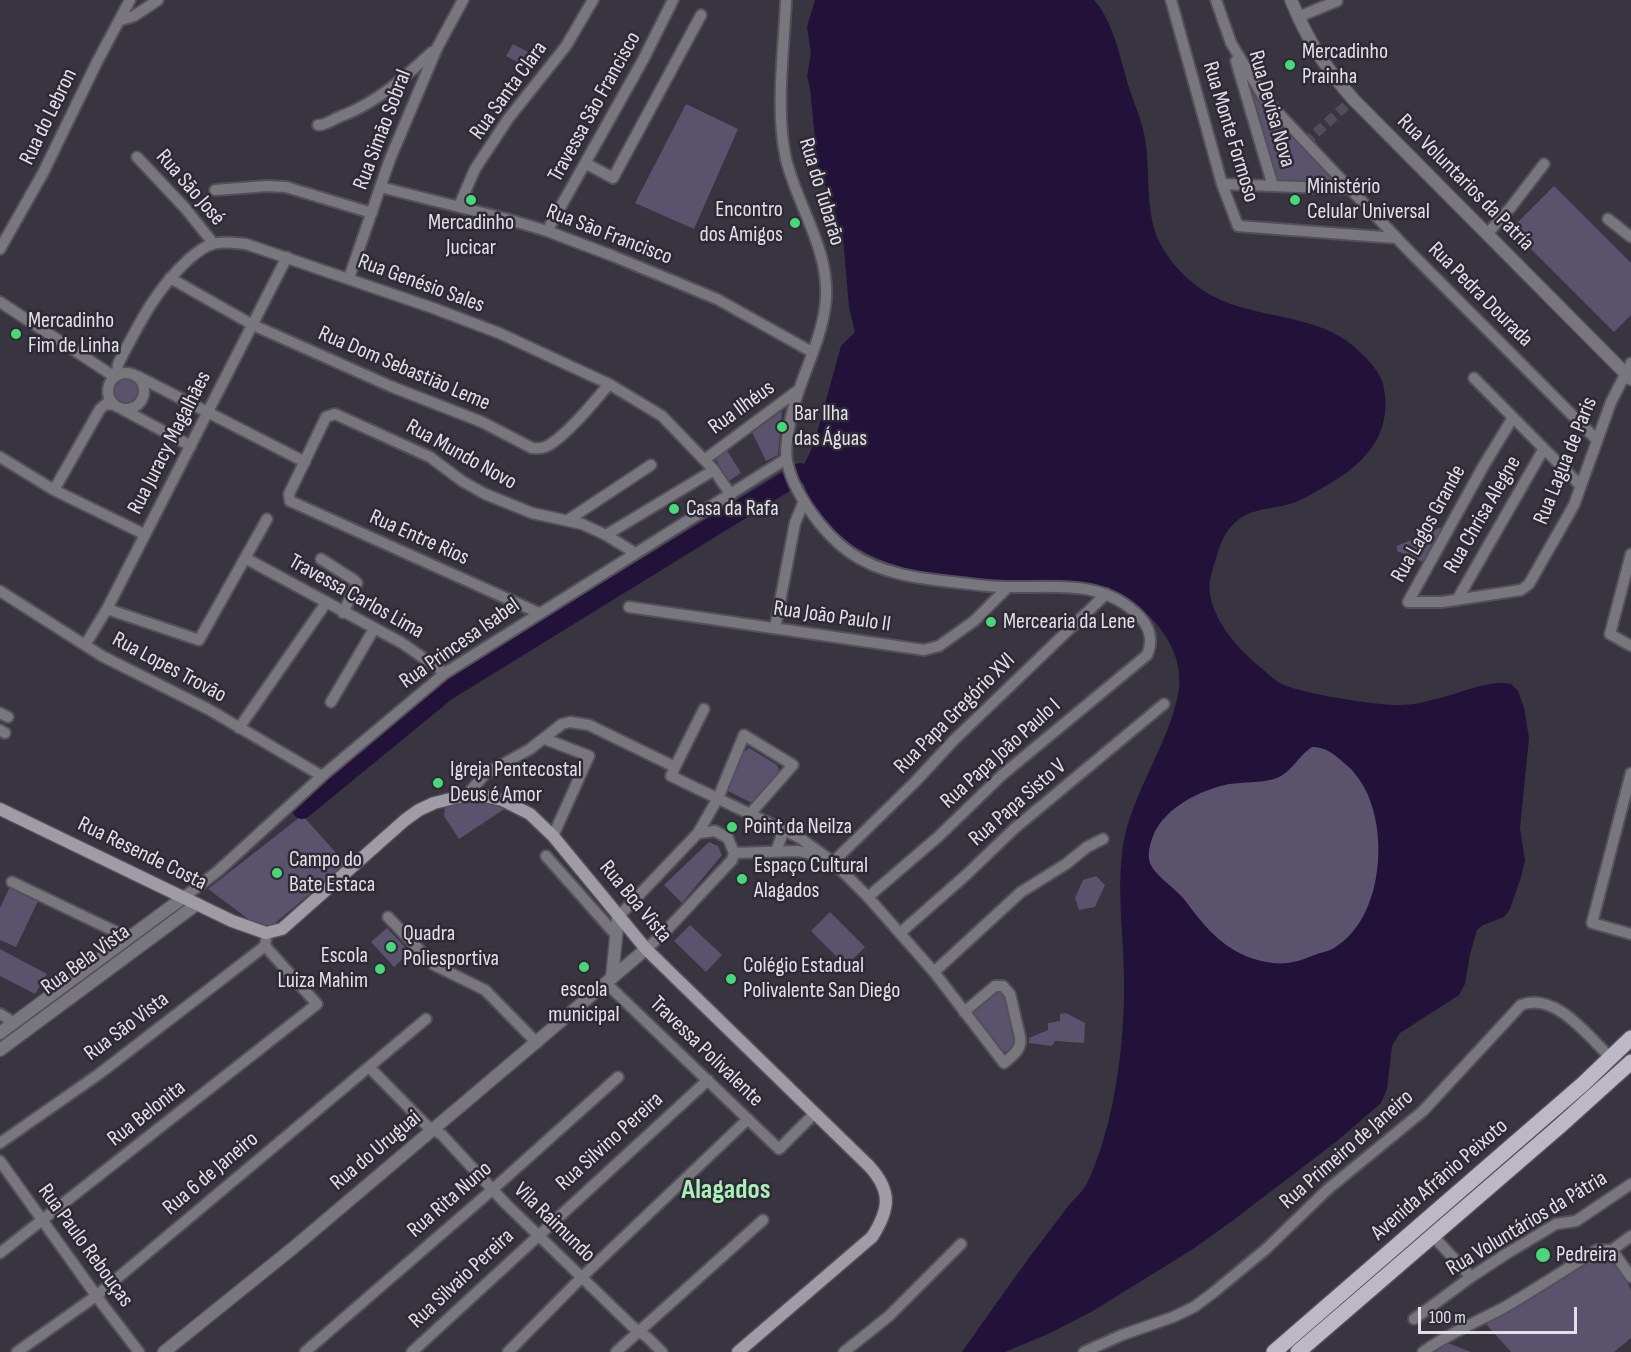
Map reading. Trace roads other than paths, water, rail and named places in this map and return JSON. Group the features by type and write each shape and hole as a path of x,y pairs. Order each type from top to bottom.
{"main road":[{"name":"Rua Boa Vista","path":"266,940 282,929 419,810 434,803 467,795 493,798 517,807 536,819 553,836 646,950 869,1166 884,1185 886,1205 884,1216 872,1237 738,1352"},
{"name":"Rua Resende Costa","path":"0,809 74,842 250,928 266,940"},
{"name":"Avenida Afrânio Peixoto","path":"1274,1352 1448,1203 1631,1038"},
{"name":"Avenida Afrânio Peixoto","path":"1298,1352 1631,1062"}],"street":[{"name":"Rua do Lebron","path":"0,249 43,173 130,0"},
{"path":"121,20 134,16 158,0"},
{"name":"Rua Simão Sobral","path":"349,278 390,159 437,48 463,0"},
{"name":"Rua Santa Clara","path":"459,206 476,169 508,119 566,46 593,0"},
{"name":"Travessa Sāo Francisco","path":"548,231 644,60 674,0"},
{"name":"Rua do Tubarão","path":"786,0 782,129 786,159 816,238 824,269 826,296 819,333 798,391"},
{"name":"Rua Monte Formoso","path":"1171,0 1222,184 1239,227 1396,237"},
{"name":"Rua Pedra Dourada","path":"1216,0 1231,43 1264,98 1349,189 1597,440"},
{"name":"Rua Voluntarios da Patría","path":"1291,0 1315,51 1353,99 1629,372"},
{"path":"1298,17 1337,1"},
{"path":"585,163 612,178 701,15"},
{"name":"Rua Devisa Nova","path":"1231,43 1273,186"},
{"path":"318,125 324,125 363,107 401,81 437,48"},
{"name":"Rua São José","path":"137,158 213,243"},
{"path":"1487,234 1519,198 1544,164"},
{"path":"1222,184 1349,189"},
{"path":"215,190 267,186 286,187 372,213"},
{"name":"Rua São Francisco","path":"380,187 548,231 717,300 812,352"},
{"path":"1608,219 1631,237"},
{"path":"191,446 113,406 109,396 118,364 146,310 170,278 197,252 213,243"},
{"name":"Rua Genésio Sales","path":"213,243 246,244 349,278 500,333 609,384 662,416 682,434 714,470 731,495"},
{"name":"Rua Juracy Magalhães","path":"85,645 107,609 287,257"},
{"name":"Rua Dom Sebastião Leme","path":"170,278 253,325 381,382 482,422 532,448 538,449 550,444 589,409 609,384"},
{"path":"0,302 76,350 114,379"},
{"name":"Rua Lagua de Paris","path":"1457,600 1521,590 1529,584 1565,522 1581,486 1597,440 1629,372"},
{"path":"114,379 125,373 137,376 305,462"},
{"path":"54,489 100,409 113,406 132,408 142,400 144,387 137,376"},
{"path":"1474,378 1512,419 1581,486"},
{"name":"Rua Ilhéus","path":"704,460 798,391"},
{"name":"Rua Ilhéus","path":"798,391 791,414 788,464 804,501"},
{"name":"Rua Mundo Novo","path":"305,462 326,417 335,414 429,457 462,481 485,494 532,513 568,520 606,535 634,553"},
{"name":"Rua Lagos Grande","path":"1457,600 1408,602 1512,419"},
{"name":"Rua Chrisa Alegne","path":"1457,600 1543,450"},
{"path":"0,457 54,489 144,534"},
{"name":"Rua Entre Rios","path":"305,462 289,494 290,501 294,504 539,614"},
{"name":"Rua Princesa Isabel","path":"184,897 226,864 322,776 445,673 634,553 788,464"},
{"path":"568,520 651,465"},
{"path":"606,535 714,470"},
{"path":"804,501 830,535 849,552 870,564 892,572 929,579 1008,587 1051,585 1081,587 1106,594"},
{"path":"776,628 795,523 804,501"},
{"path":"107,609 199,640 267,519"},
{"path":"1631,555 1610,634 1631,646"},
{"name":"Travessa Carlos Lima","path":"245,558 374,628 445,673"},
{"path":"321,559 354,579 357,584 343,613"},
{"name":"Rua João Paulo II","path":"628,607 924,650 939,646 974,621 1008,587"},
{"name":"Rua Lopes Trovão","path":"0,591 102,656 208,709 322,776"},
{"name":"Rua Papa João Paulo I","path":"868,897 939,836 1002,775 1147,655 1151,646 1151,636 1145,622 1116,598 1106,594"},
{"name":"Rua Papa Gregório XVI","path":"829,859 915,782 954,740 1106,594"},
{"path":"240,728 326,603"},
{"path":"331,702 374,628"},
{"name":"Rua Papa Sisto V","path":"900,933 974,868 1015,828 1164,704"},
{"path":"704,709 671,776 812,845 868,897 900,933 934,972 964,1012 1004,1063 1017,1052 1021,1043 1011,1000 1003,986 995,986 964,1012"},
{"path":"467,795 485,774 545,739 562,724 570,722 580,723 675,767"},
{"path":"609,981 618,917 698,833 718,798 744,735 793,765 750,814"},
{"path":"545,739 589,756 553,836"},
{"path":"1631,773 1592,923 1631,934"},
{"path":"776,851 781,838 780,828"},
{"path":"646,950 728,866 734,854 728,838 722,833 708,831 698,833"},
{"path":"934,972 1021,892 1103,839"},
{"path":"734,854 798,851 829,859"},
{"name":"Rua Boa Vista","path":"546,856 616,935"},
{"path":"12,882 129,938"},
{"name":"Rua Bela Vista","path":"0,1033 184,897"},
{"name":"Rua Bela Vista","path":"0,1050 197,904"},
{"path":"388,917 434,965 484,990 537,1043"},
{"name":"Rua Belonita","path":"0,1253 317,1004 266,940"},
{"name":"Rua São Vista","path":"0,1143 99,1074 266,940"},
{"name":"Rua do Uruguai","path":"164,1352 434,1130 646,950"},
{"name":"Travessa Polivalente","path":"609,981 779,1149 815,1113"},
{"name":"Rua Primeiro de Janeiro","path":"1084,1352 1122,1335 1173,1317 1194,1307 1214,1292 1266,1249 1328,1189 1423,1111 1521,1005 1528,1002 1542,1003 1565,1013 1611,1058"},
{"path":"0,1014 13,1022"},
{"name":"Rua 6 de Janeiro","path":"16,1352 96,1296 426,1019"},
{"name":"Vila Raimundo","path":"370,1068 426,1125 442,1135 492,1190 662,1352"},
{"name":"Rua Rita Nuno","path":"305,1352 618,1077"},
{"name":"Rua Silvino Pereira","path":"538,1234 708,1080"},
{"path":"508,1352 582,1277 748,1119"},
{"name":"Rua Paulo Rebouças","path":"0,1161 96,1296 139,1352"},
{"name":"Rua Voluntários da Pátria","path":"1414,1319 1471,1277 1556,1224 1576,1221 1631,1184"},
{"path":"616,1352 763,1220"},
{"name":"Rua Silvaio Pereira","path":"412,1352 538,1234"},
{"path":"1433,1236 1471,1277"},
{"path":"1423,1352 1448,1335 1508,1305 1597,1250 1612,1250 1631,1236"},
{"path":"844,1352 889,1316 961,1244"},
{"path":"1612,1250 1631,1277"}],"waterway":[{"path":"302,809 446,691 800,473"}],"tunnel":[{"path":"1305,143 1353,99"}],"place":[{"name":"Mercadinho Prainha","path":"1290,65"},
{"name":"Mercadinho Jucicar","path":"471,200"},
{"name":"Ministério Celular Universal","path":"1295,200"},
{"name":"Encontro dos Amigos","path":"795,223"},
{"name":"Mercadinho Fim de Linha","path":"16,334"},
{"name":"Bar Ilha das Águas","path":"782,427"},
{"name":"Casa da Rafa","path":"674,509"},
{"name":"Mercearia da Lene","path":"991,622"},
{"name":"Igreja Pentecostal Deus é Amor","path":"438,783"},
{"name":"Point da Neilza","path":"732,827"},
{"name":"Campo do Bate Estaca","path":"277,873"},
{"name":"Espaço Cultural Alagados","path":"742,879"},
{"name":"Quadra Poliesportiva","path":"391,947"},
{"name":"escola municipal","path":"584,967"},
{"name":"Escola Luiza Mahim","path":"380,969"},
{"name":"Colégio Estadual Polivalente San Diego","path":"731,979"},
{"name":"Pedreira","path":"1543,1255"}],"district":[{"name":"Alagados","path":"726,1191"}]}
